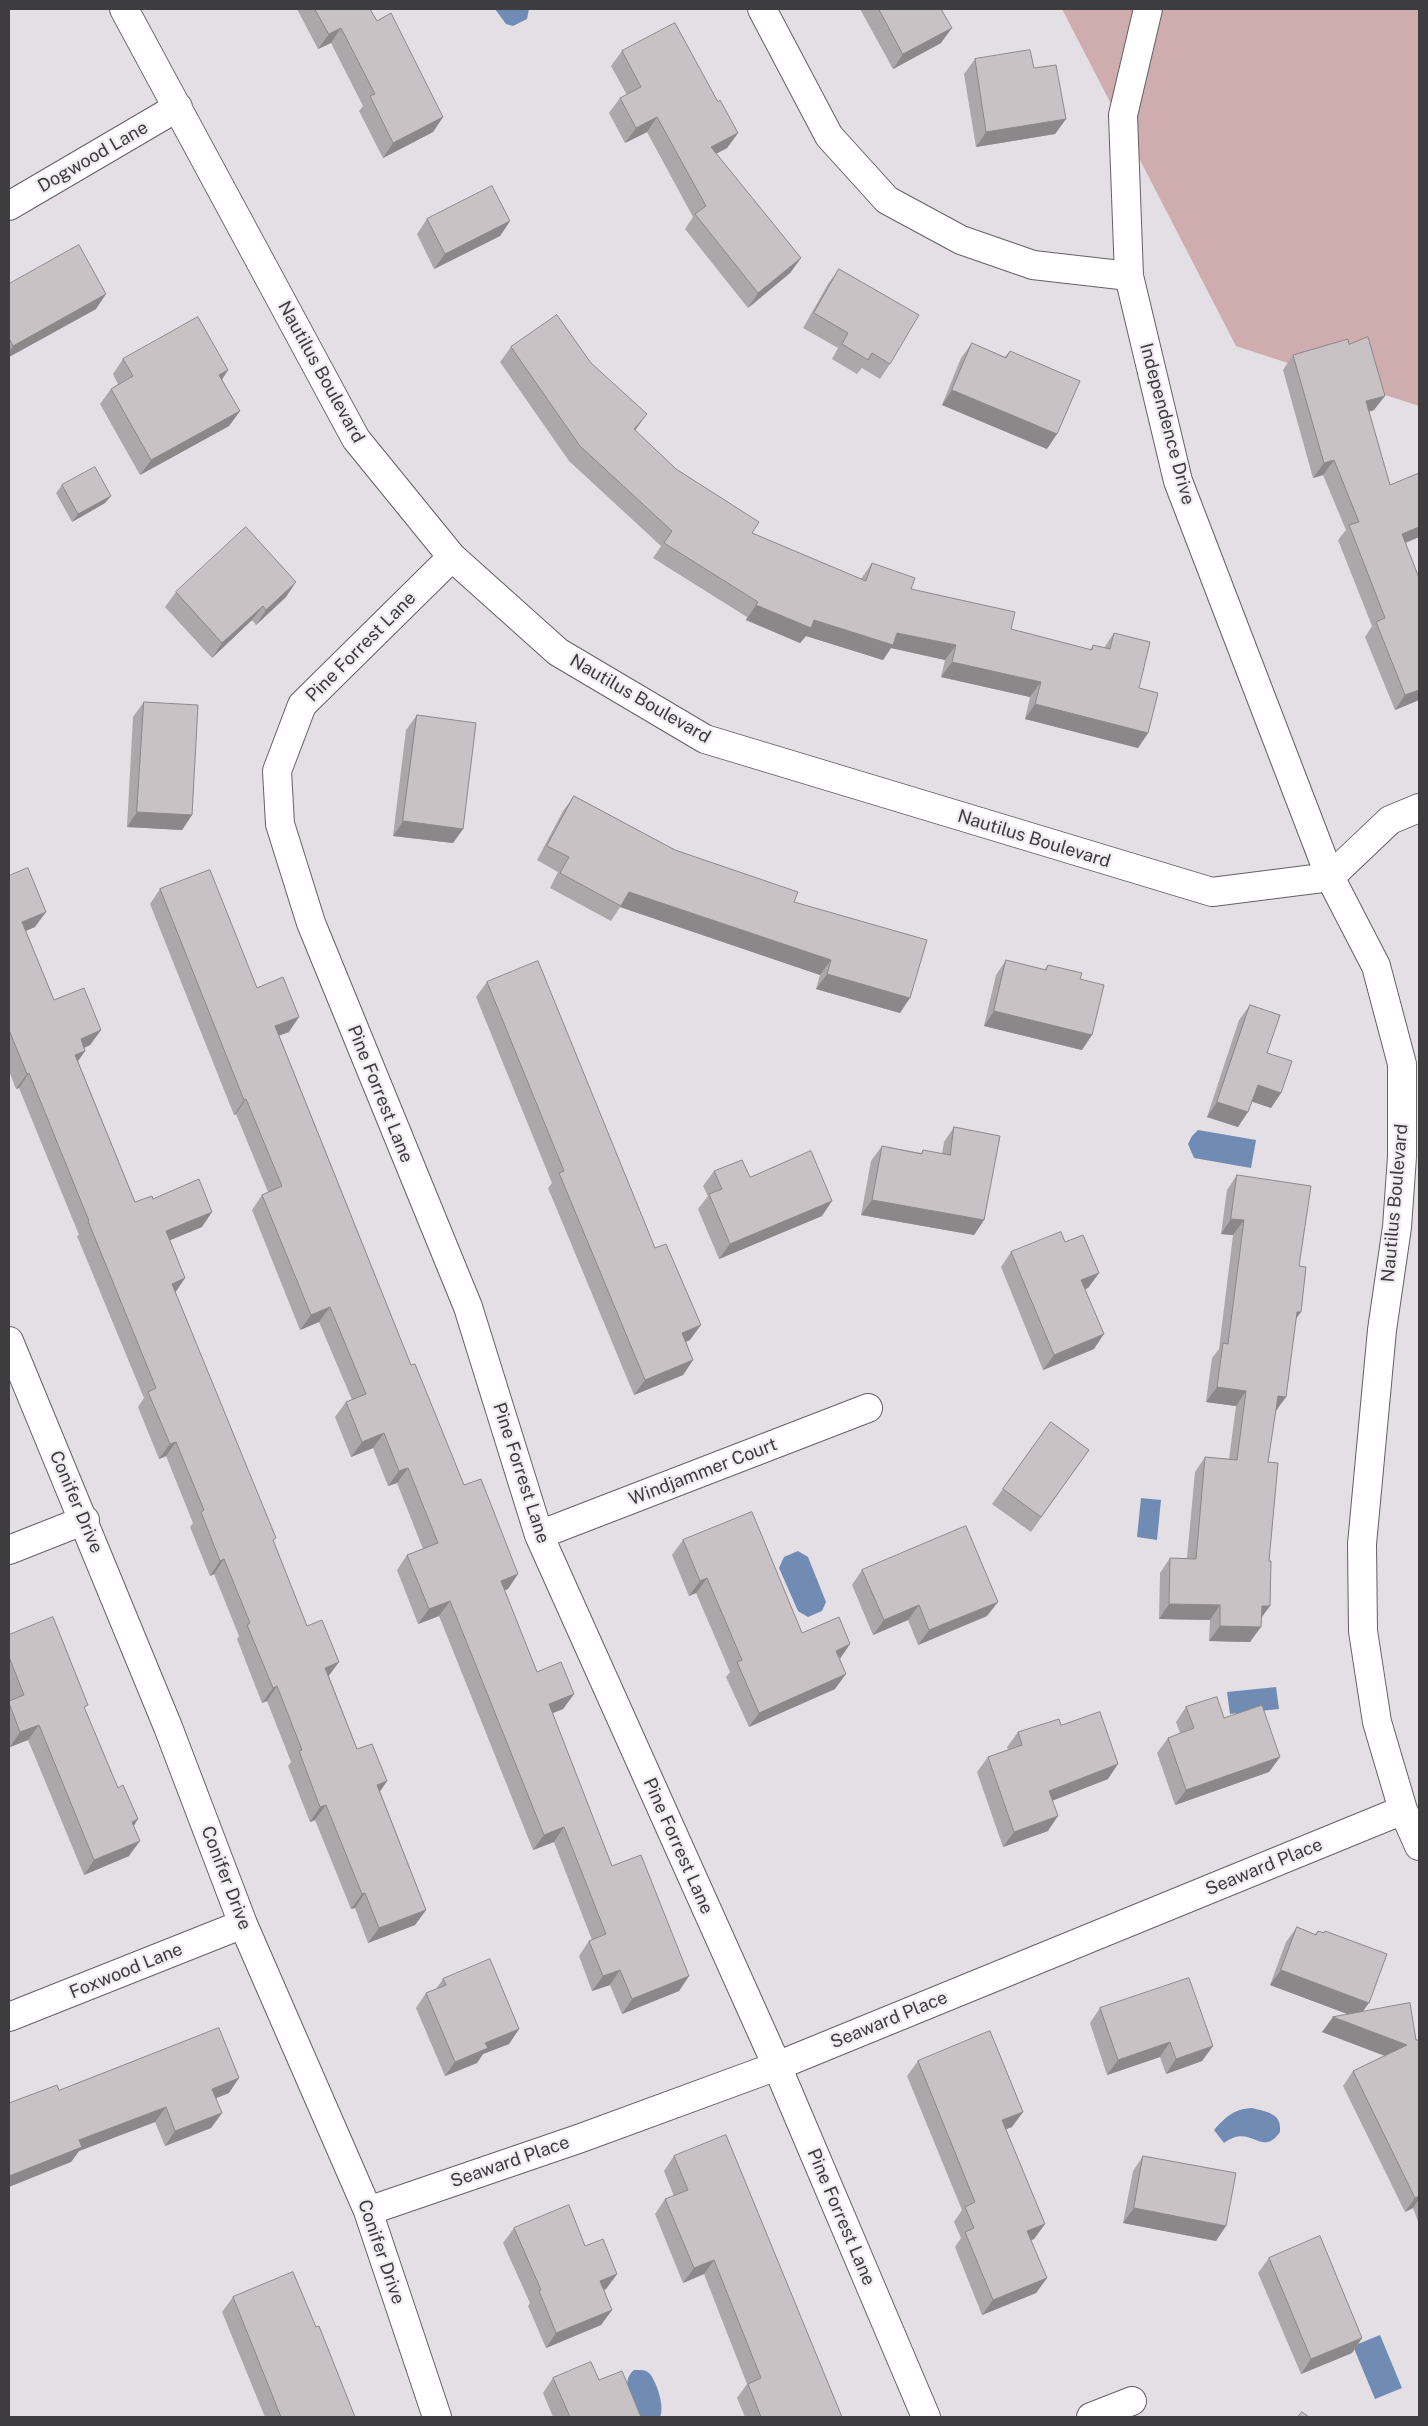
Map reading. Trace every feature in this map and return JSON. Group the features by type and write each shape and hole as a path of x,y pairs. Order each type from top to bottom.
{"street":[{"name":"Nautilus Boulevard","path":"124,9 356,439 452,557 558,652 705,739 1212,892 1330,877 1376,966 1402,1064 1402,1157 1397,1227 1382,1330 1362,1544 1364,1640 1378,1722 1403,1810 1419,1846"},
{"path":"762,9 829,136 887,200 961,240 1034,265 1129,276"},
{"name":"Independence Drive","path":"1148,9 1123,115 1129,276 1178,481 1330,877"},
{"name":"Dogwood Lane","path":"9,206 178,108"},
{"name":"Pine Forrest Lane","path":"452,557 302,705 277,771 280,824 311,923 468,1307 539,1535 777,2066 926,2417"},
{"path":"1330,877 1390,820 1419,808"},
{"name":"Conifer Drive","path":"9,1341 85,1520 168,1727 243,1924 368,2211 437,2417"},
{"name":"Windjammer Court","path":"539,1535 868,1408"},
{"path":"9,1550 85,1520"},
{"name":"Seaward Place","path":"368,2211 581,2138 777,2066 1403,1810"},
{"name":"Foxwood Lane","path":"9,2017 243,1924"},
{"path":"1091,2417 1132,2401"}],"shaded area":[{"path":"1062,9 1419,9 1419,406 1236,346"}],"water":[{"path":"495,9 529,9 527,19 513,26 506,24"},
{"path":"1198,1130 1256,1140 1251,1168 1194,1158 1188,1144"},
{"path":"1141,1498 1161,1500 1157,1540 1137,1537"},
{"path":"798,1551 808,1557 826,1602 822,1611 808,1617 798,1611 779,1568 784,1557"},
{"path":"1276,1687 1279,1709 1230,1714 1227,1692"},
{"path":"1252,2108 1268,2112 1276,2117 1279,2121 1280,2132 1267,2142 1242,2136 1224,2143 1214,2130 1230,2114"},
{"path":"1380,2335 1402,2388 1375,2399 1353,2346"},
{"path":"634,2370 647,2371 653,2378 661,2401 660,2417 639,2417 627,2386 630,2375"}],"building":[{"path":"315,9 370,9 377,21 391,13 443,117 393,143 370,96 375,94 341,28 329,34"},
{"path":"879,9 941,9 952,28 903,54"},
{"path":"675,23 718,102 720,100 738,133 711,147 801,258 758,293 695,214 706,206 657,117 636,128 620,98 641,87 622,51"},
{"path":"1030,50 1034,68 1056,65 1066,119 986,132 975,59"},
{"path":"492,186 510,221 445,254 427,219"},
{"path":"79,245 106,294 13,346 9,338 9,284"},
{"path":"839,269 919,315 890,364 872,353 868,360 842,344 848,333 814,313"},
{"path":"557,315 591,363 647,414 634,429 676,469 759,522 752,533 866,581 872,563 915,578 911,589 1015,612 1011,629 1092,650 1093,645 1110,649 1114,633 1150,642 1139,688 1158,693 1148,733 1035,704 1041,682 952,662 956,645 897,633 893,645 814,620 811,628 756,605 758,602 664,543 672,531 580,446 511,347"},
{"path":"198,317 228,370 219,375 240,411 151,460 111,389 133,376 123,359"},
{"path":"1368,337 1385,396 1366,401 1390,485 1419,473 1419,527 1402,534 1419,578 1419,690 1405,695 1376,622 1385,618 1349,525 1359,522 1334,460 1324,463 1293,355 1348,339 1349,344"},
{"path":"972,343 1006,358 1010,351 1080,381 1057,434 952,390"},
{"path":"95,467 111,496 78,514 62,485"},
{"path":"246,527 296,582 266,610 263,606 222,643 176,592"},
{"path":"144,702 198,705 192,815 137,812"},
{"path":"417,715 476,723 463,829 403,821"},
{"path":"574,796 675,850 798,892 794,902 927,940 910,998 827,974 831,960 629,892 621,906 560,873 569,857 547,846"},
{"path":"28,868 46,912 22,922 54,1000 84,988 101,1030 81,1039 85,1051 75,1055 135,1202 152,1196 153,1199 199,1179 212,1212 166,1231 185,1278 172,1284 276,1538 273,1540 307,1626 322,1620 339,1662 325,1668 357,1749 372,1744 387,1781 377,1785 426,1910 379,1928 365,1893 362,1894 326,1805 320,1807 299,1751 302,1750 277,1686 273,1688 247,1625 250,1623 224,1559 220,1561 201,1512 204,1510 176,1442 170,1444 148,1392 156,1388 29,1073 27,1074 9,1030 9,876"},
{"path":"210,870 257,988 283,977 299,1017 275,1026 411,1365 415,1364 464,1485 481,1479 518,1574 501,1581 537,1672 561,1662 574,1694 549,1704 612,1866 641,1855 689,1976 632,1999 620,1970 603,1976 589,1941 606,1934 564,1827 544,1835 450,1601 429,1609 407,1555 438,1543 408,1468 399,1471 384,1433 362,1442 346,1402 366,1394 330,1307 311,1315 262,1195 282,1186 246,1099 244,1100 160,889"},
{"path":"1006,960 1046,970 1048,965 1082,973 1080,979 1104,985 1092,1035 994,1011"},
{"path":"538,961 655,1248 666,1244 701,1325 682,1333 693,1360 645,1380 559,1173 564,1171 487,982"},
{"path":"1250,1005 1280,1015 1267,1053 1292,1061 1281,1093 1258,1085 1248,1112 1217,1102"},
{"path":"954,1127 1000,1136 984,1220 872,1200 882,1146 922,1154 923,1150 950,1155"},
{"path":"811,1151 832,1201 730,1244 709,1194 722,1189 714,1171 742,1160 750,1177"},
{"path":"1237,1175 1311,1186 1299,1266 1306,1267 1301,1312 1297,1312 1286,1397 1278,1396 1268,1462 1278,1463 1269,1561 1271,1561 1270,1606 1262,1606 1261,1627 1220,1626 1220,1605 1169,1604 1170,1558 1196,1559 1205,1457 1237,1460 1246,1391 1217,1387 1223,1343 1228,1344 1244,1220 1231,1219"},
{"path":"1061,1232 1065,1242 1083,1235 1099,1273 1081,1280 1104,1334 1054,1355 1011,1252"},
{"path":"1051,1422 1089,1450 1041,1517 1003,1489"},
{"path":"752,1512 802,1633 839,1617 850,1644 836,1651 846,1674 759,1713 737,1662 742,1660 707,1578 700,1581 683,1540"},
{"path":"966,1526 998,1602 929,1630 919,1605 884,1620 862,1570"},
{"path":"53,1617 88,1705 84,1707 118,1788 123,1785 138,1819 132,1822 140,1841 94,1860 39,1725 20,1732 9,1703 9,1701 24,1695 9,1657 9,1635"},
{"path":"1217,1697 1224,1718 1262,1705 1280,1757 1186,1790 1168,1738 1194,1728 1186,1707"},
{"path":"1100,1712 1118,1764 1049,1791 1058,1816 1014,1832 988,1757 1022,1745 1018,1732 1059,1719 1061,1725"},
{"path":"1297,1927 1316,1935 1318,1931 1324,1933 1325,1931 1387,1954 1369,2003 1281,1970"},
{"path":"490,1959 519,2029 485,2043 488,2048 455,2062 426,1993 446,1985 443,1979"},
{"path":"1189,1978 1213,2046 1176,2059 1170,2042 1118,2060 1100,2008"},
{"path":"1410,2003 1416,2040 1419,2042 1419,2196 1415,2198 1353,2071 1407,2045 1333,2017"},
{"path":"219,2028 239,2078 212,2089 222,2113 175,2131 166,2107 79,2140 82,2147 9,2176 9,2103 57,2085 59,2090"},
{"path":"990,2031 1023,2112 1002,2120 1045,2224 1027,2231 1047,2278 993,2300 965,2232 974,2228 965,2207 975,2202 918,2061"},
{"path":"726,2135 842,2417 761,2417 748,2384 761,2378 714,2260 694,2268 665,2199 688,2190 674,2156"},
{"path":"1143,2156 1236,2173 1226,2226 1134,2208"},
{"path":"569,2205 585,2246 603,2239 617,2274 600,2281 612,2310 556,2333 539,2291 541,2290 514,2228"},
{"path":"1320,2236 1362,2338 1311,2359 1269,2258"},
{"path":"293,2272 316,2327 319,2326 355,2417 281,2417 233,2297"},
{"path":"591,2362 599,2380 622,2371 641,2417 570,2417 553,2378"},
{"path":"1302,2412 1309,2417 1298,2417"}]}
